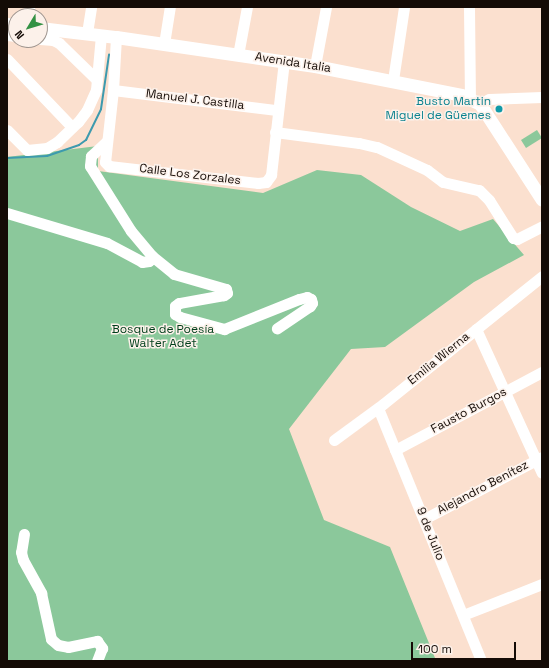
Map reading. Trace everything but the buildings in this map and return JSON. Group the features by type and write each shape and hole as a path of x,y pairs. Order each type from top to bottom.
{"main road":[{"name":"Avenida Italia","path":"48,29 116,37 315,66 393,80 475,101"},
{"path":"475,101 542,200"}],"street":[{"path":"87,34 91,7"},
{"path":"164,44 170,7"},
{"path":"238,55 247,7"},
{"path":"315,66 326,7"},
{"path":"393,80 404,7"},
{"path":"468,7 475,101"},
{"path":"7,130 27,150 51,147 82,118 96,90 100,35"},
{"path":"116,37 113,90 107,141 91,156 90,166 126,224 152,256 174,274 226,289 227,293 224,295 179,303 175,306 175,314 217,329 229,328 299,299 307,297 311,299 312,302 310,306 277,328"},
{"path":"48,40 53,40 96,79"},
{"path":"7,59 72,127"},
{"path":"284,61 275,132 359,143 377,147 427,170 443,182 479,190 489,200 513,238 517,240 542,226"},
{"name":"Manuel J. Castilla","path":"113,90 277,110"},
{"name":"Avenida Italia","path":"475,101 542,97"},
{"name":"Calle Los Zorzales","path":"107,141 106,165 258,183 266,182 271,175 275,132"},
{"path":"7,213 107,243 142,262 149,260 152,256"},
{"name":"Emilia Wierna","path":"334,440 378,408 542,276"},
{"path":"476,329 539,458 542,473"},
{"name":"Fausto Burgos","path":"396,450 542,372"},
{"name":"9 de Julio","path":"378,408 481,661"},
{"name":"Alejandro Benítez","path":"424,519 539,458"},
{"path":"24,534 21,552 22,556 41,593 51,638 58,645 68,647 97,641 102,648 97,661"},
{"path":"463,615 542,584"}],"green space":[{"path":"537,130 542,138 526,148 521,140"},
{"name":"Bosque de Poesía Walter Adet","path":"98,146 98,171 263,193 317,170 361,175 411,207 460,231 493,219 524,255 474,282 385,347 351,349 289,429 324,520 390,547 435,658 422,661 7,661 7,157"}],"waterway":[{"path":"7,158 47,156 79,145 86,140 101,109 109,55"}],"place":[{"name":"Busto Martin Miguel de Güemes","path":"499,109"}]}
